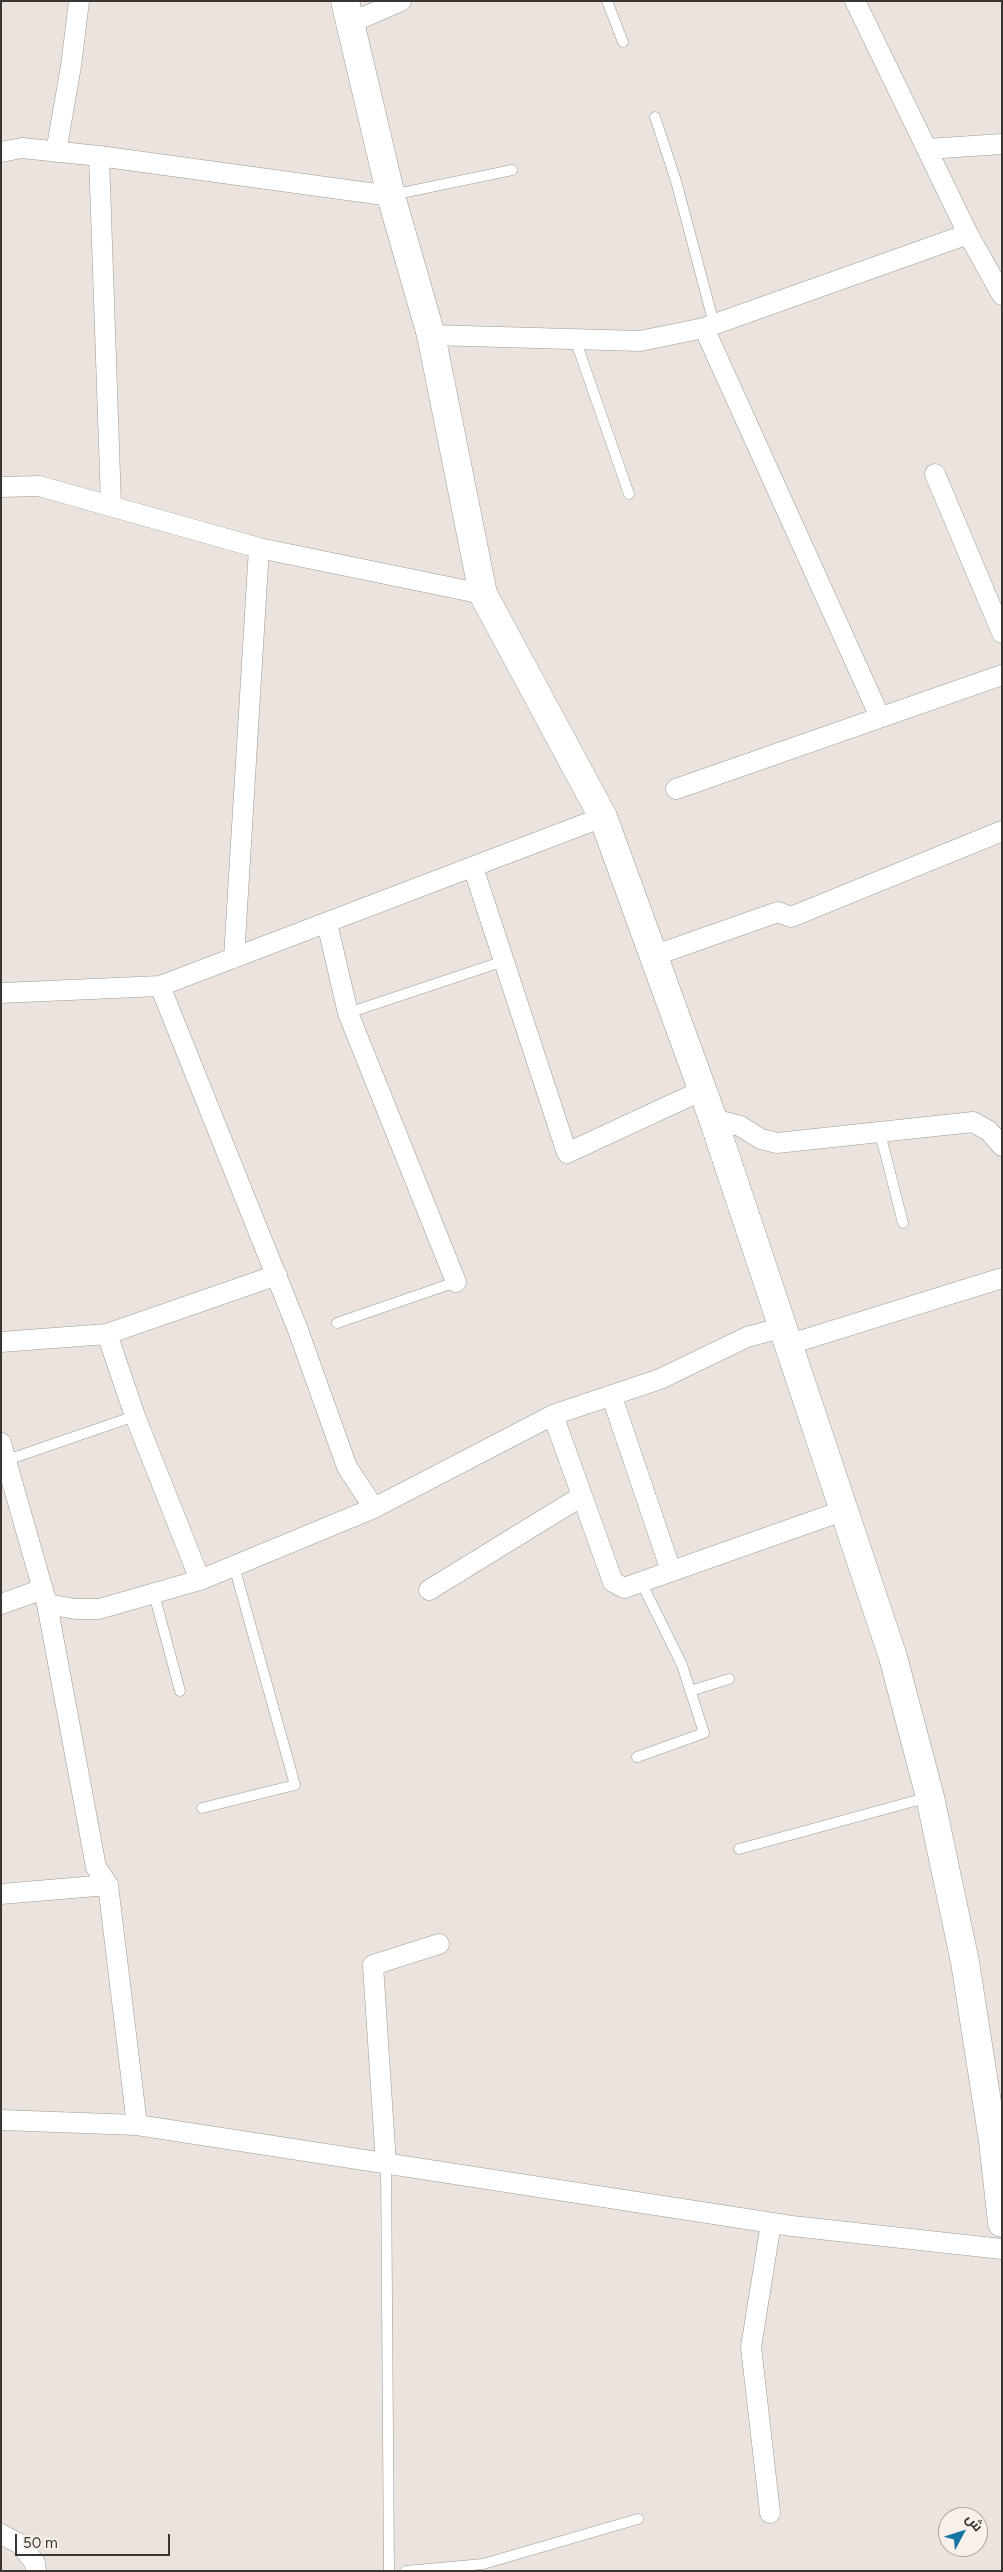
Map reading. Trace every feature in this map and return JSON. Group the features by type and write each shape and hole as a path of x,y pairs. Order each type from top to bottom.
{"main road":[{"path":"347,12 391,196 431,335 482,594 603,818 703,1090 893,1657 930,1797 966,1962 993,2141 1002,2223"}],"street":[{"path":"56,152 71,66 79,1"},
{"path":"347,12 401,1"},
{"path":"855,1 968,234 1002,295"},
{"path":"927,149 1002,144"},
{"path":"1,152 22,148 99,156 391,196"},
{"path":"99,156 111,504"},
{"path":"431,335 640,341 709,326 968,234"},
{"path":"709,326 880,717"},
{"path":"935,474 1002,633"},
{"path":"1,487 39,486 111,504 259,548 482,594"},
{"path":"234,958 259,548"},
{"path":"676,789 1002,674"},
{"path":"1,993 160,986 603,818"},
{"path":"653,956 778,912 791,917 1002,831"},
{"path":"473,867 567,1153 703,1090"},
{"path":"327,923 348,1013 456,1282"},
{"path":"160,986 277,1275 347,1467 374,1508"},
{"path":"713,1119 740,1126 761,1139 778,1143 973,1122 989,1131 1002,1146"},
{"path":"1,1342 108,1334 277,1275"},
{"path":"1,1604 45,1596 75,1608 99,1609 200,1580 374,1508 552,1415 660,1379 747,1337 787,1336 1002,1278"},
{"path":"108,1334 134,1416 200,1580"},
{"path":"612,1396 671,1571"},
{"path":"552,1415 613,1582 624,1588 845,1510"},
{"path":"4,1452 45,1596 96,1867 108,1885 137,2125"},
{"path":"429,1590 582,1496"},
{"path":"1,1894 108,1885"},
{"path":"386,2164 373,1965 439,1944"},
{"path":"1,2120 137,2125 771,2223 1002,2249"},
{"path":"770,2513 751,2347 771,2223"},
{"path":"1,2534 20,2544 34,2563 36,2571"}],"lane":[{"path":"607,1 623,42"},
{"path":"655,117 676,181 709,326"},
{"path":"391,196 512,170"},
{"path":"575,339 629,494"},
{"path":"348,1013 504,961"},
{"path":"880,1133 903,1223"},
{"path":"337,1323 456,1282"},
{"path":"4,1452 134,1416"},
{"path":"202,1808 295,1785 234,1566"},
{"path":"636,1757 704,1733 682,1665 641,1582"},
{"path":"154,1594 180,1691"},
{"path":"690,1691 729,1679"},
{"path":"739,1849 930,1797"},
{"path":"386,2164 389,2571"},
{"path":"406,2571 482,2564 638,2519"}]}
